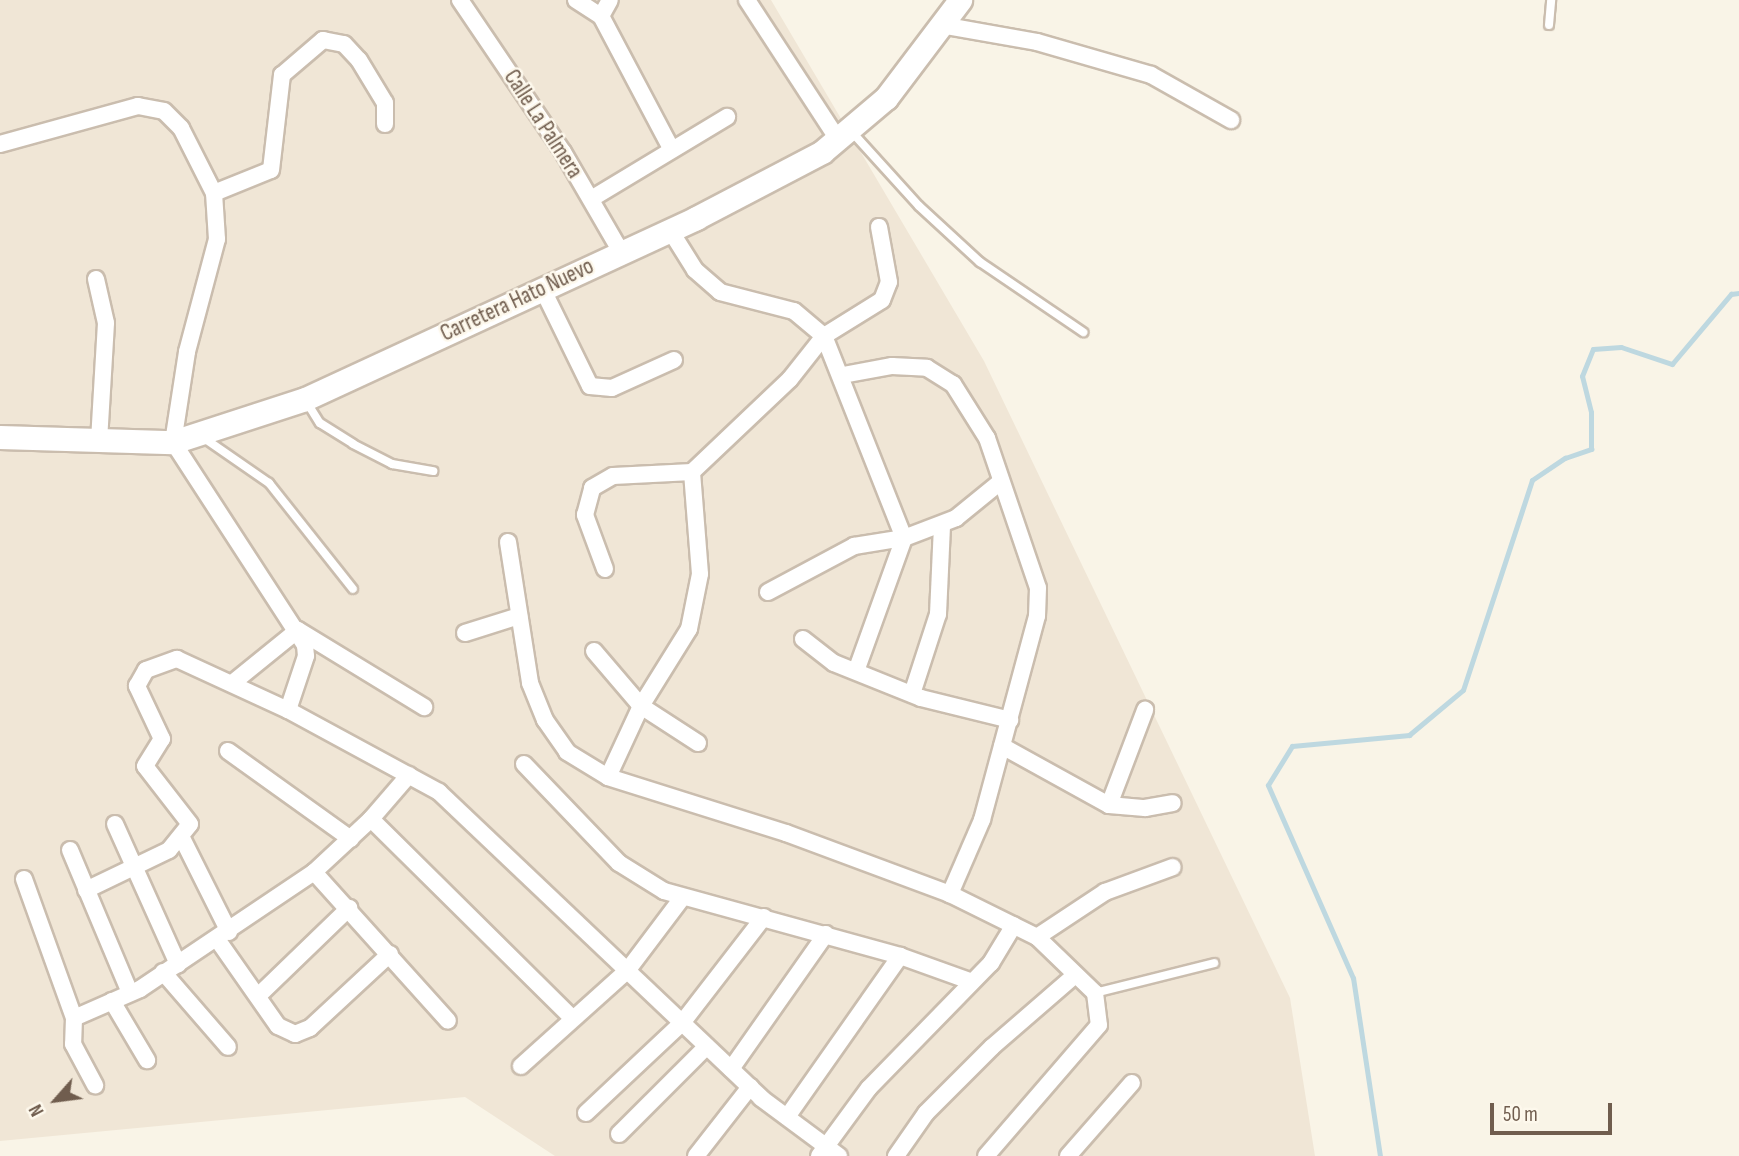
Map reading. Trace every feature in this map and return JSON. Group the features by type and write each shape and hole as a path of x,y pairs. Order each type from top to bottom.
{"main road":[{"name":"Carretera Hato Nuevo","path":"0,437 173,442 305,399 670,230 845,136 886,98 960,0"}],"street":[{"path":"576,0 601,16 671,148"},
{"path":"601,16 610,0"},
{"path":"747,0 845,136"},
{"name":"Calle La Palmera","path":"467,2 591,199 621,252"},
{"path":"941,24 1037,42 1151,75 1231,120"},
{"path":"214,193 271,170 282,75 323,40 344,44 359,60 385,103 385,124"},
{"path":"0,144 148,107 164,111 181,128 214,193 217,239 187,352 173,442 298,631 306,656 288,710"},
{"path":"591,199 671,148 727,117"},
{"path":"605,569 585,514 586,500 596,483 634,473 692,472 790,379 824,336 882,300 889,282 880,228"},
{"path":"670,230 695,270 720,292 794,311 824,336 843,375 904,538 856,671"},
{"path":"96,279 106,323 99,440"},
{"path":"542,288 590,386 612,388 674,360"},
{"path":"843,375 892,366 927,368 953,384 987,438 1040,606 982,820 950,894"},
{"path":"608,777 642,706 689,629 700,574 692,472"},
{"path":"768,592 854,546 904,538 942,525 999,483"},
{"path":"912,694 938,614 942,525"},
{"path":"508,542 530,683 545,720 567,752 608,777 786,833 950,894 1037,937 1095,993 1099,1025 986,1156"},
{"path":"465,634 519,616"},
{"path":"235,681 298,631"},
{"path":"298,631 424,707"},
{"path":"803,639 856,671 912,694 1010,720"},
{"path":"594,650 642,706 698,743"},
{"path":"86,890 135,867 182,838 189,818 145,766 162,739 137,682 146,670 177,659 235,681 439,792 750,1087 823,1151 839,1156"},
{"path":"1108,805 1145,710"},
{"path":"1002,746 1108,805 1145,808 1173,803"},
{"path":"228,751 351,839"},
{"path":"524,764 619,863 682,898 826,934 970,981"},
{"path":"74,1018 130,993 178,964 314,872 371,819 409,775"},
{"path":"371,819 571,1017"},
{"path":"115,824 178,964"},
{"path":"182,838 223,935 258,996 283,1031 303,1033 390,954"},
{"path":"70,850 130,993"},
{"path":"1037,937 1105,892 1173,867"},
{"path":"314,872 448,1021"},
{"path":"24,879 74,1018 74,1044 95,1085"},
{"path":"521,1066 571,1017 628,971 682,898"},
{"path":"258,996 349,908"},
{"path":"586,1113 682,1023 764,917"},
{"path":"823,1151 869,1088 991,962 1014,925"},
{"path":"731,1069 826,934"},
{"path":"787,1117 900,956"},
{"path":"163,972 228,1047"},
{"path":"897,1156 926,1113 992,1046 1075,975"},
{"path":"112,1001 147,1060"},
{"path":"619,1134 706,1046"},
{"path":"1068,1156 1132,1083"},
{"path":"696,1156 750,1087"}],"lane":[{"path":"1549,25 1551,0"},
{"path":"845,136 981,262 1083,332"},
{"path":"305,399 320,423 353,444 392,464 433,471"},
{"path":"199,435 269,483 353,589"},
{"path":"1095,993 1214,963"}],"shaded area":[{"path":"0,0 771,0 984,361 1290,998 1315,1156 555,1156 465,1097 0,1141"}],"waterway":[{"path":"1380,1156 1353,978 1268,785 1292,746 1409,735 1463,690 1532,480 1565,458 1591,449 1591,412 1582,376 1593,349 1621,347 1672,364 1731,294 1739,293"}]}
